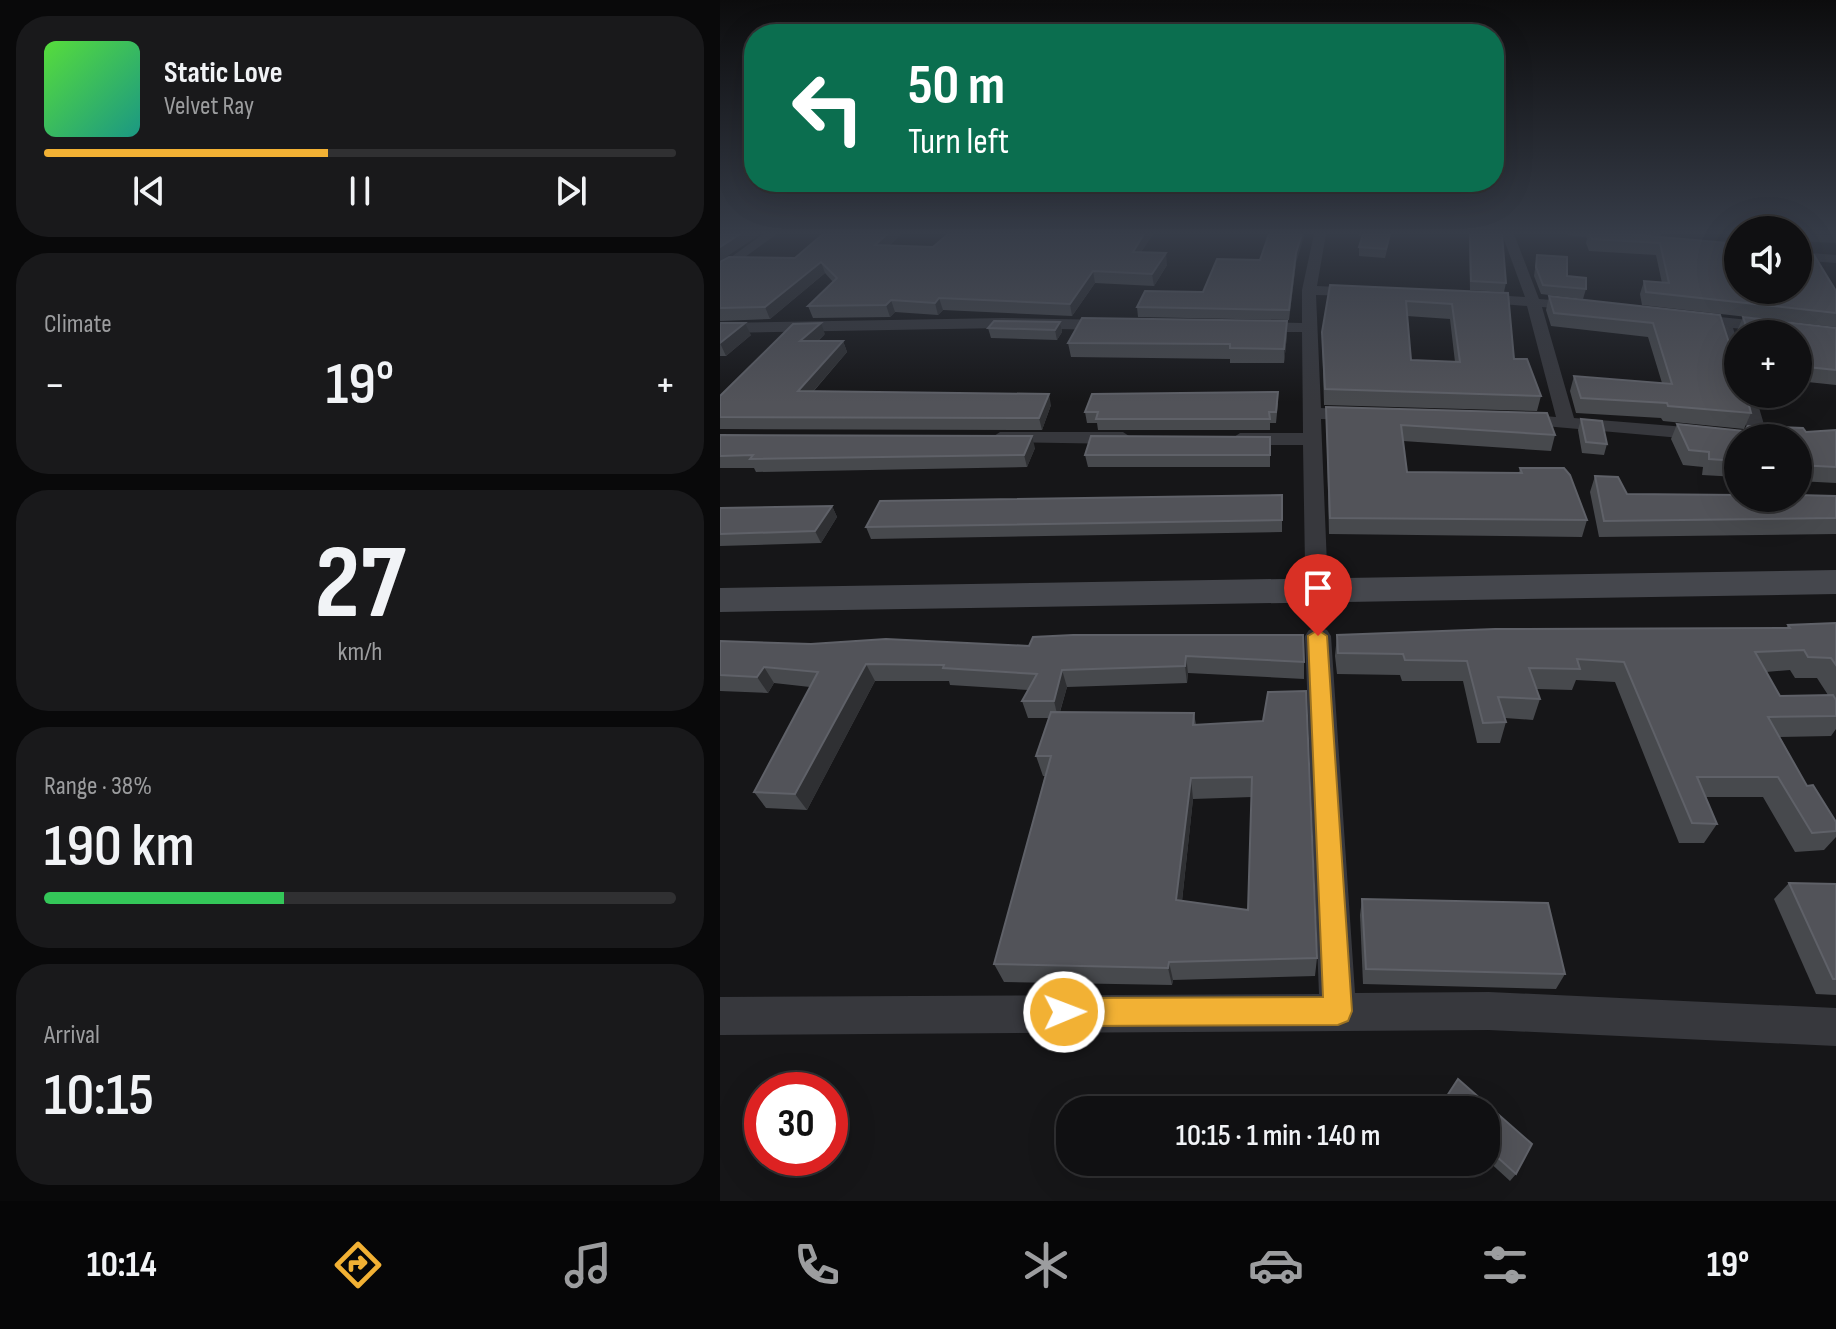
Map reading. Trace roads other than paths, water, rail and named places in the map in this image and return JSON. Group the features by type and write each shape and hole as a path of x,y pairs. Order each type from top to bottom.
{"main road":[{"path":"720,600 1836,582"},
{"path":"720,620 1836,602"}],"street":[{"path":"1309,290 1316,565"},
{"path":"1310,290 1383,294"},
{"path":"1529,290 1566,421"},
{"path":"1458,297 1591,308"},
{"path":"1680,318 1724,323"},
{"path":"720,328 1003,323 1125,325"},
{"path":"1233,327 1309,328"},
{"path":"1812,332 1836,334"},
{"path":"1310,413 1385,416"},
{"path":"1491,419 1566,421 1724,436"},
{"path":"983,437 1141,438"},
{"path":"1219,438 1313,439"},
{"path":"1318,636 1338,1011"},
{"path":"720,1016 1489,1011 1836,1027"}]}
